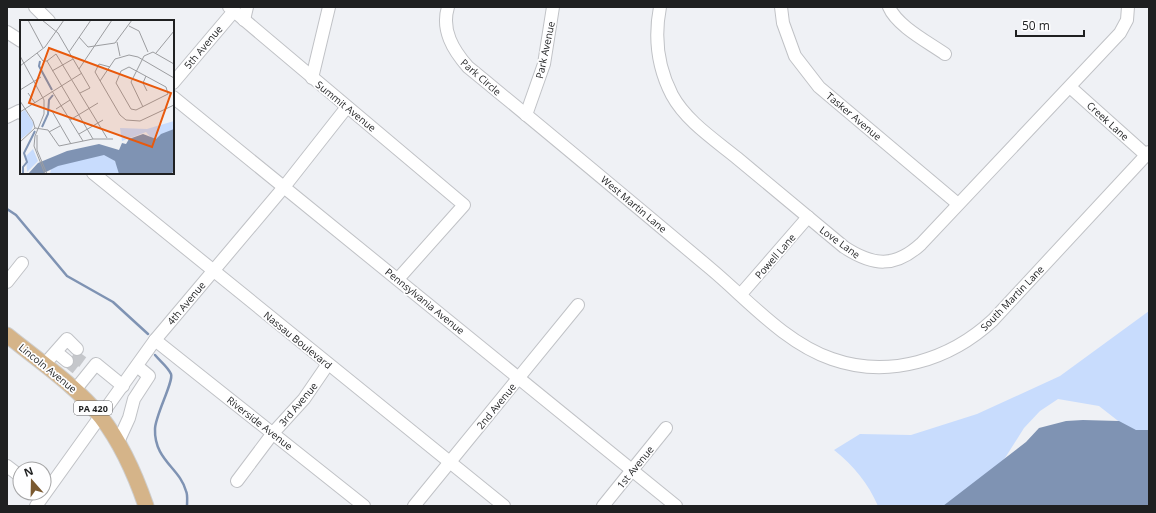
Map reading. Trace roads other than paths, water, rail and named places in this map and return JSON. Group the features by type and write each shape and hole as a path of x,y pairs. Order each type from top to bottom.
{"main road":[{"name":"Lincoln Avenue","path":"7,335 75,390 101,417 118,442 133,470 146,506"}],"street":[{"path":"35,7 48,20"},
{"path":"244,20 247,7"},
{"path":"312,78 330,7"},
{"name":"Park Circle","path":"448,7 446,22 448,36 460,58 468,67 526,115"},
{"name":"Park Avenue","path":"526,115 544,64 553,7"},
{"name":"Love Lane","path":"660,7 656,33 659,58 665,79 676,102 708,134 852,253 866,260 880,262 897,260 912,252 1120,33 1127,20 1128,7"},
{"name":"Tasker Avenue","path":"781,7 783,23 793,50 819,87 958,204"},
{"path":"889,7 892,14 902,23 945,54"},
{"name":"Summit Avenue","path":"231,9 464,205 398,279"},
{"name":"5th Avenue","path":"174,82 231,9"},
{"path":"7,32 20,40"},
{"name":"Creek Lane","path":"1070,87 1148,154"},
{"name":"Pennsylvania Avenue","path":"174,98 519,376 676,506"},
{"name":"4th Avenue","path":"52,482 101,417 155,340 284,187 347,107"},
{"path":"7,117 20,111"},
{"name":"West Martin Lane","path":"526,115 741,294"},
{"name":"South Martin Lane","path":"741,294 793,340 813,352 833,360 861,365 888,367 931,359 964,342 981,331 993,320 1148,154"},
{"name":"Nassau Boulevard","path":"95,174 504,506"},
{"name":"Powell Lane","path":"741,294 808,218"},
{"path":"9,275 22,263"},
{"name":"2nd Avenue","path":"414,506 578,305"},
{"path":"44,365 67,339 82,363 75,390"},
{"name":"Riverside Avenue","path":"155,340 364,506"},
{"path":"59,349 122,388 134,399"},
{"name":"3rd Avenue","path":"237,481 273,433 304,399 328,364"},
{"path":"118,442 129,418 134,399 149,376 137,366"},
{"name":"1st Avenue","path":"603,506 666,428"}],"waterway":[{"path":"7,209 16,215 67,276 113,302 148,334"},
{"path":"155,355 171,374 170,384 156,423 156,440 163,456 183,483 187,494 187,506"}],"tunnel":[{"path":"73,355 84,363"},
{"path":"67,361 77,369"}]}
